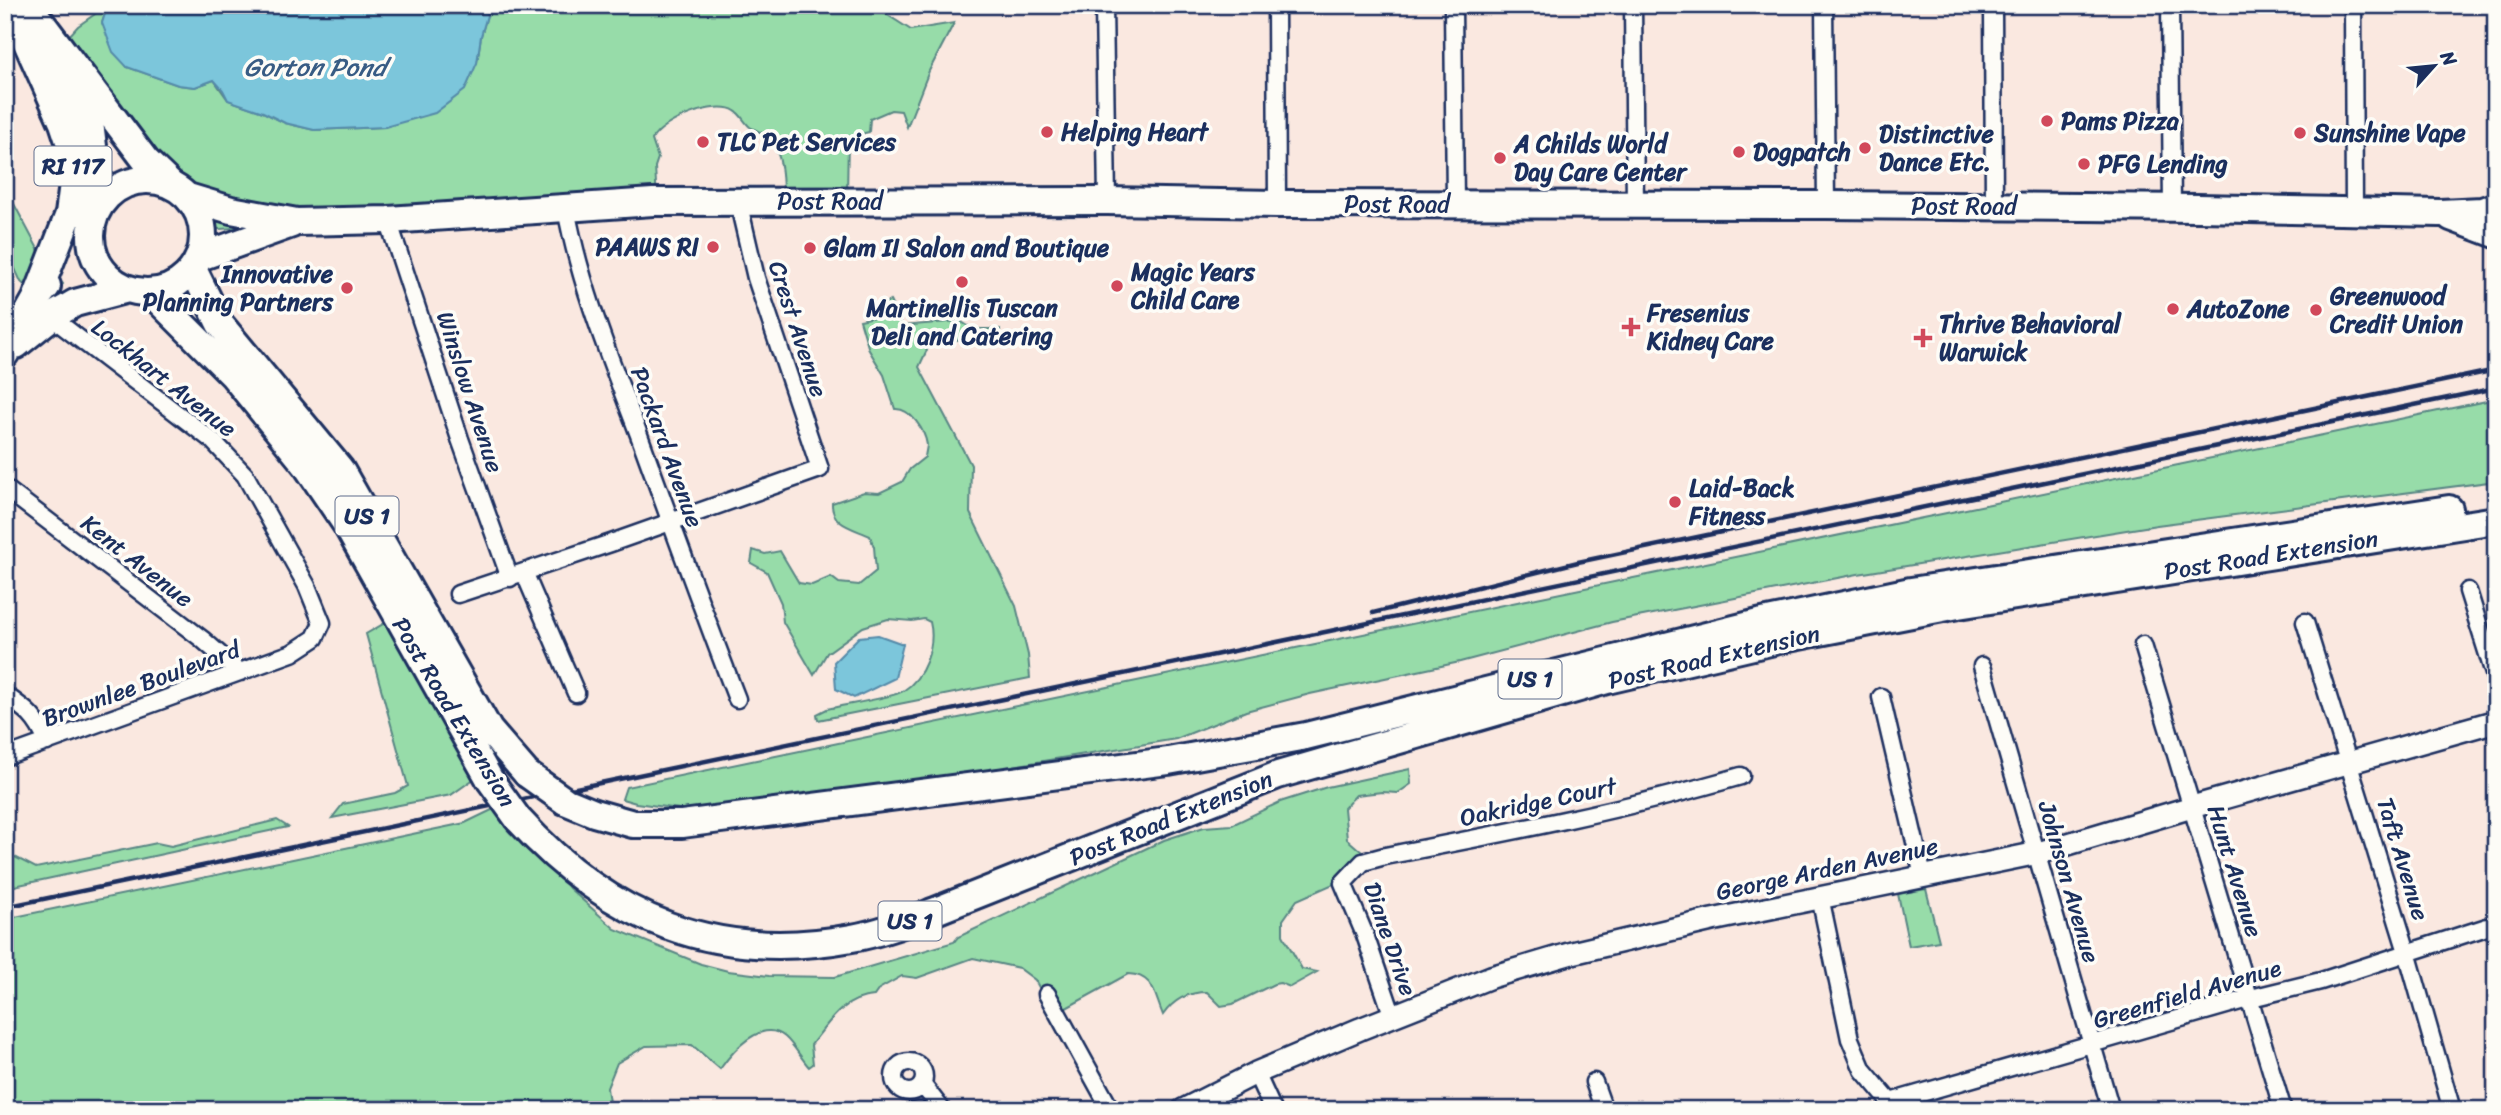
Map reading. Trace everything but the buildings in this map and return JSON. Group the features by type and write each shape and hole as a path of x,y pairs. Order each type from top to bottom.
{"main road":[{"name":"US 1","path":"28,5 146,161 198,210 203,225 203,241 196,263"},
{"name":"US 1","path":"5,10 63,86 91,130 96,171 93,251 101,267 113,280 139,290"},
{"name":"RI 117","path":"6,353 44,308 69,214 74,176 72,150 63,123 24,36"},
{"name":"Post Road","path":"44,308 93,224 104,199 118,187 135,180 153,179 230,210 297,222 388,220 653,202 738,201 1994,206 2440,213 2482,211 2496,206"},
{"path":"2440,213 2496,234"},
{"name":"Post Road","path":"44,308 139,290 166,289 181,281 196,263 297,222"},
{"name":"Post Road Extension","path":"196,263 220,324 340,469 489,730 527,774 565,801 633,824 682,824 1168,761 1306,736 1758,623 1911,591 2496,502"},
{"name":"Post Road Extension","path":"139,290 233,375 306,465 346,524 490,780 517,819 543,847 616,903 677,931 733,944 796,945 852,938 889,929 1278,775 1607,680 1783,639 1958,605 2496,520"}],"street":[{"path":"1104,5 1107,201"},
{"path":"1276,5 1277,204"},
{"path":"1453,5 1455,204"},
{"path":"1633,5 1635,205"},
{"path":"1824,5 1826,205"},
{"path":"1993,5 1994,206"},
{"path":"2170,5 2172,208"},
{"path":"2353,5 2354,212"},
{"name":"Crest Avenue","path":"671,522 820,469 756,278 738,201"},
{"name":"Packard Avenue","path":"566,208 570,234 601,333 737,699"},
{"name":"Winslow Avenue","path":"388,220 460,439 517,575 576,693"},
{"name":"Lockhart Avenue","path":"44,308 213,442 245,475 307,586 322,623 315,638 292,653"},
{"name":"Kent Avenue","path":"5,488 202,639 240,672"},
{"path":"458,594 671,522"},
{"path":"2468,591 2496,680"},
{"name":"Taft Avenue","path":"2305,622 2407,951 2452,1110"},
{"name":"Hunt Avenue","path":"2143,645 2283,1110"},
{"name":"Brownlee Boulevard","path":"5,757 292,653"},
{"name":"Johnson Avenue","path":"1982,666 2110,1110"},
{"path":"5,695 39,722 47,742"},
{"path":"1881,697 1923,876"},
{"name":"George Arden Avenue","path":"1183,1110 1256,1073 1491,977 1573,953 1820,897 2038,853 2496,721"},
{"name":"Oakridge Court","path":"1348,876 1363,862 1385,856 1564,821 1681,794 1741,776"},
{"name":"Diane Drive","path":"1348,876 1343,884 1365,935 1393,1017"},
{"path":"1820,897 1850,1039 1863,1070 1891,1106"},
{"name":"Greenfield Avenue","path":"1891,1106 2091,1044 2321,981 2496,924"},
{"path":"1047,994 1111,1110"},
{"path":"1256,1073 1273,1110"},
{"path":"1594,1082 1604,1110"},
{"path":"922,1084 942,1110"}],"green space":[{"path":"101,5 108,5 102,23 127,67 178,85 195,87 214,80 228,100 285,123 314,130 385,127 477,63 490,5 880,5 883,12 911,30 954,23 929,71 907,127 901,111 891,110 870,119 869,132 848,137 847,198 783,200 781,168 774,144 767,136 750,127 735,111 716,108 677,119 657,133 652,140 658,158 655,167 657,200 205,230 198,229 141,144 59,47 78,26 95,14"},
{"path":"5,187 46,264 63,284 44,303 21,282 5,247"},
{"path":"890,301 902,326 960,321 973,329 1000,329 1000,338 931,341 919,367 971,465 970,513 1016,606 1028,655 1030,678 818,720 817,714 827,709 879,699 903,691 917,678 930,651 930,622 924,619 888,619 863,627 827,653 814,675 783,622 781,603 767,572 751,563 753,550 765,554 780,551 799,583 812,585 831,577 839,583 859,585 876,571 870,536 839,521 832,503 864,492 879,493 902,482 910,469 925,457 927,445 923,433 912,416 895,409 884,375 869,350 860,320 879,316 885,303"},
{"path":"2496,399 2496,481 2157,525 1858,574 1612,622 1460,662 1310,694 1246,711 1176,739 982,771 694,811 622,799 626,787"},
{"path":"392,619 478,776 451,795 332,818 343,804 395,793 408,786 366,634"},
{"path":"1410,769 1411,784 1398,793 1356,795 1344,808 1347,839 1371,860 1347,878 1297,900 1283,920 1283,935 1302,969 1317,972 1290,987 1274,984 1233,1004 1221,1006 1207,992 1194,993 1177,1001 1163,1015 1148,982 1137,975 1128,974 1059,1012 1048,1004 1035,980 1019,968 973,958 917,978 902,976 879,989 874,996 845,1006 811,1045 813,1064 809,1067 788,1040 776,1032 766,1031 748,1039 720,1069 692,1045 646,1046 617,1063 607,1088 610,1110 5,1110 5,919 465,823 498,807 557,871 569,888 615,929 701,964 728,971 769,976 835,977 954,942 958,937 1164,840 1204,827 1232,825 1280,802 1327,787"},
{"path":"277,820 288,827 5,888 5,852 36,868 157,843 171,846"},
{"path":"1926,889 1939,941 1909,946 1898,894"}],"water":[{"name":"Gorton Pond","path":"108,5 490,5 477,63 465,90 435,113 385,127 314,130 285,123 228,100 214,80 195,87 178,85 127,67 113,52 102,23"},
{"path":"878,635 903,644 895,678 854,698 836,689 834,662 859,637"}],"railway":[{"path":"1373,613 1578,562 2496,370"},
{"path":"5,907 2496,388"}],"place":[{"name":"Pams Pizza","path":"2047,121"},
{"name":"Helping Heart","path":"1047,132"},
{"name":"Sunshine Vape","path":"2300,133"},
{"name":"TLC Pet Services","path":"703,142"},
{"name":"Distinctive Dance Etc.","path":"1865,148"},
{"name":"Dogpatch","path":"1739,152"},
{"name":"A Childs World Day Care Center","path":"1500,158"},
{"name":"PFG Lending","path":"2084,164"},
{"name":"PAAWS RI","path":"713,247"},
{"name":"Glam II Salon and Boutique","path":"810,248"},
{"name":"Martinellis Tuscan Deli and Catering","path":"962,282"},
{"name":"Magic Years Child Care","path":"1117,286"},
{"name":"Innovative Planning Partners","path":"347,288"},
{"name":"AutoZone","path":"2173,309"},
{"name":"Greenwood Credit Union","path":"2316,310"},
{"name":"Fresenius Kidney Care","path":"1631,327"},
{"name":"Thrive Behavioral Warwick","path":"1923,338"},
{"name":"Laid-Back Fitness","path":"1675,502"}]}
